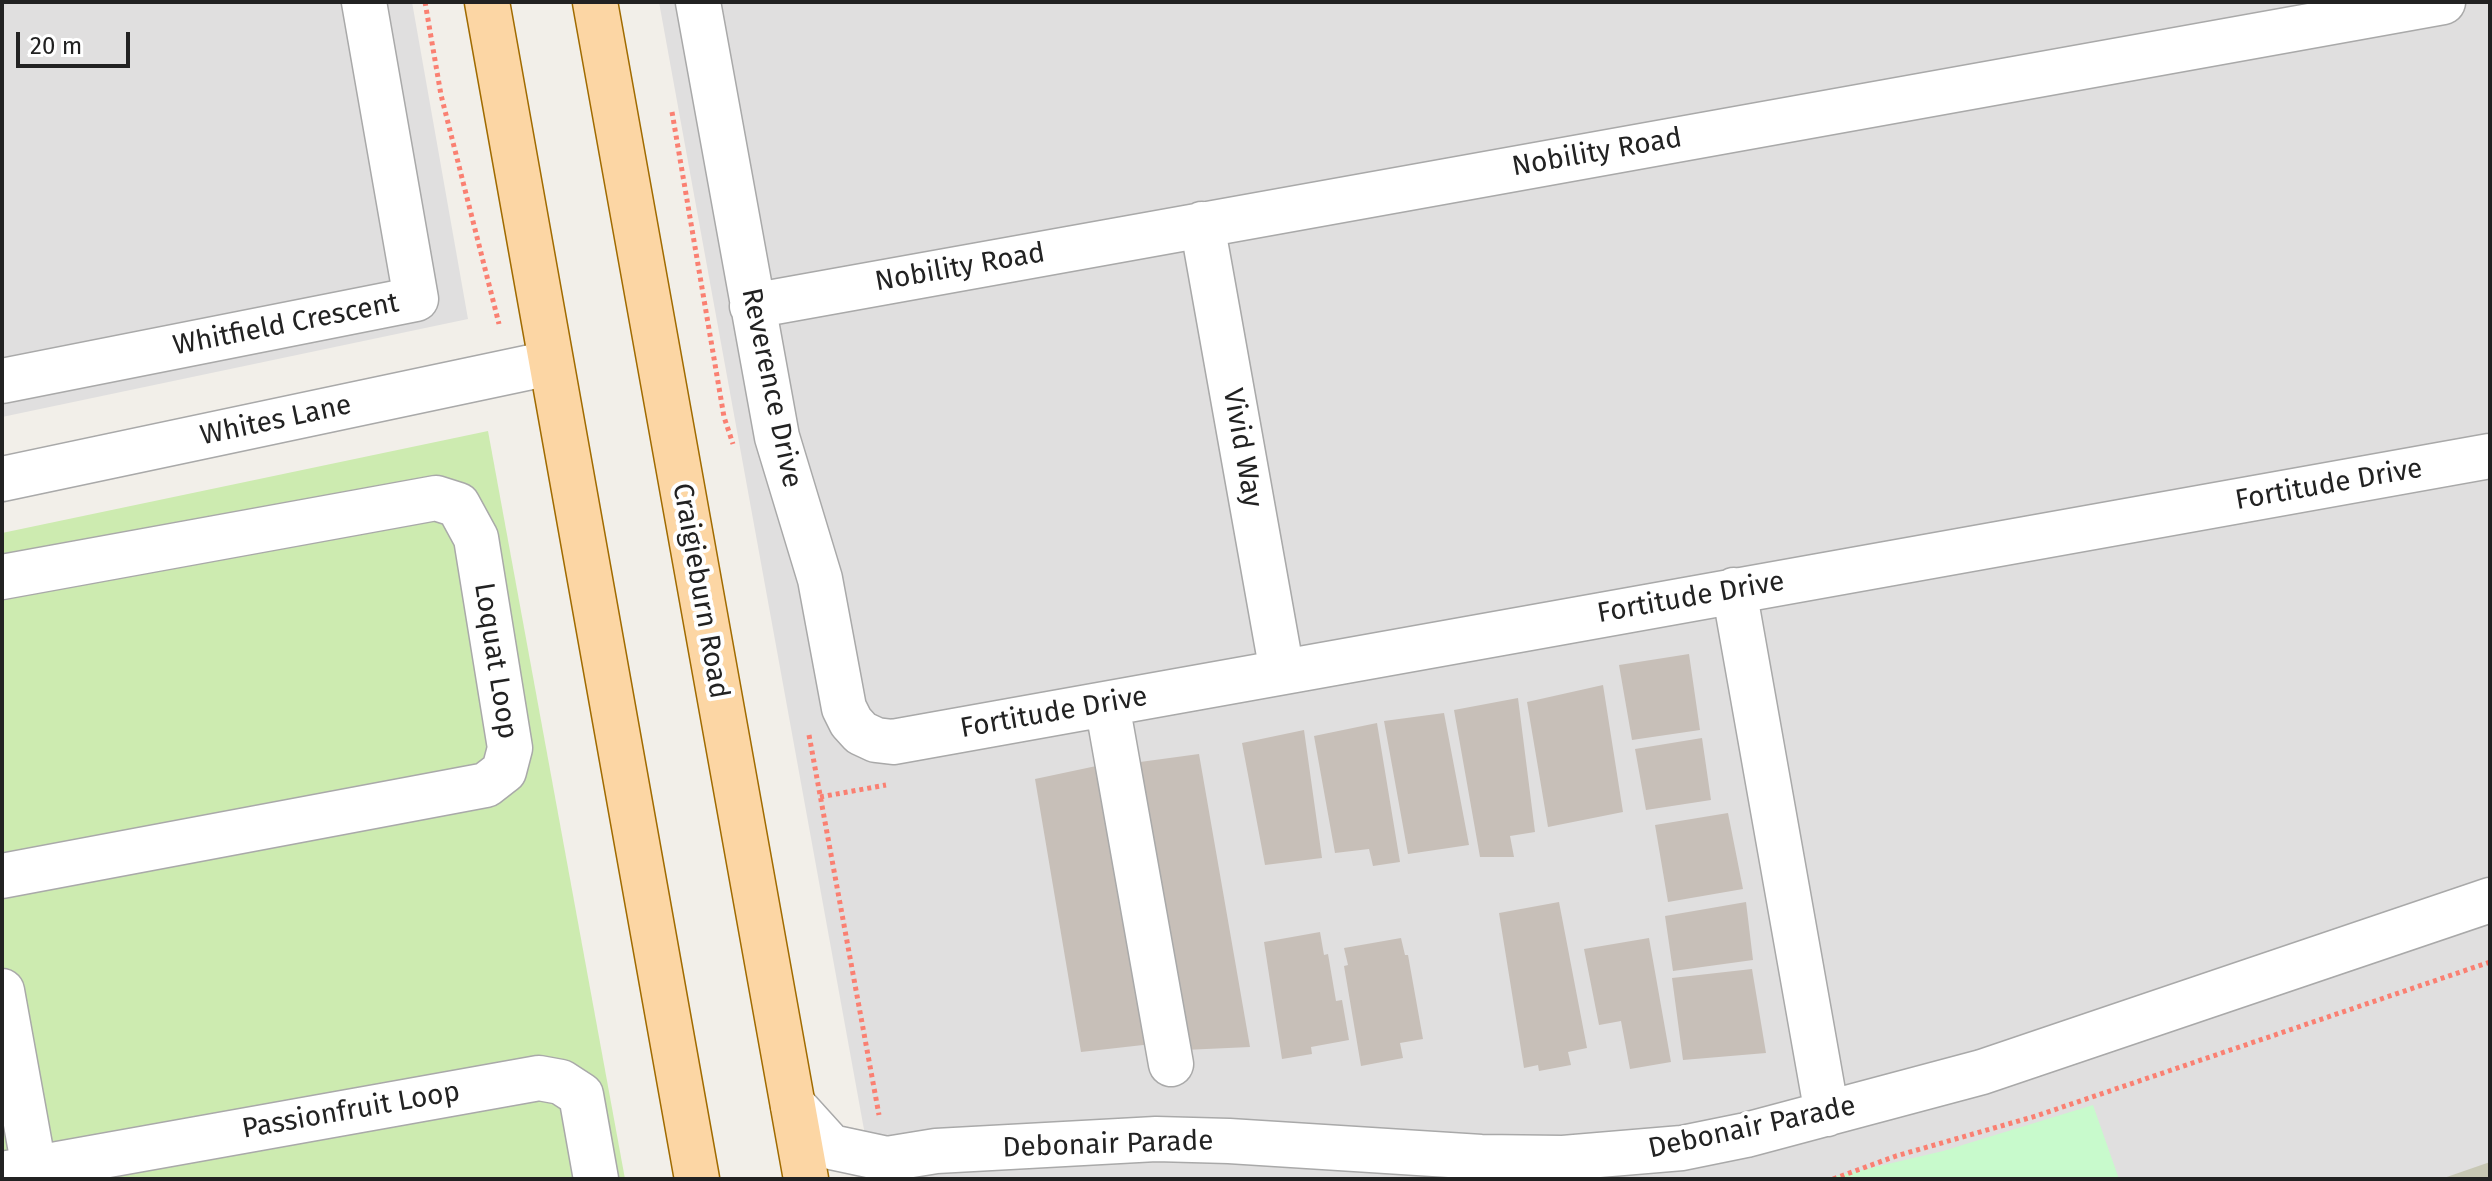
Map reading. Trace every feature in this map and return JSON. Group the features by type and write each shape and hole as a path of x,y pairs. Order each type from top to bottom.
{"main road":[{"path":"487,2 697,1179"},
{"name":"Craigieburn Road","path":"595,2 806,1179"}],"street":[{"name":"Whitfield Crescent","path":"2,381 416,299 364,2"},
{"name":"Reverence Drive","path":"698,2 774,424 820,579 844,708 861,733 876,740 893,742"},
{"name":"Nobility Road","path":"752,306 2443,2"},
{"name":"Vivid Way","path":"1202,224 1282,672"},
{"name":"Whites Lane","path":"2,479 550,363"},
{"name":"Fortitude Drive","path":"893,742 2490,456"},
{"name":"Loquat Loop","path":"2,577 436,498 447,501 458,505 476,538 510,748 504,771 486,785 2,876"},
{"path":"1734,590 1827,1114"},
{"path":"1107,704 1171,1064"},
{"name":"Debonair Parade","path":"871,1169 936,1151 1156,1139 1268,1143 1385,1153 1563,1158 1682,1148 1746,1135 1982,1072 2490,900"},
{"path":"2,991 24,1174"},
{"name":"Passionfruit Loop","path":"24,1174 539,1078 561,1082 581,1095 596,1179"},
{"path":"793,1105 831,1147 871,1169"}],"path":[{"path":"425,2 441,95"},
{"path":"672,110 724,417 734,446"},
{"path":"806,722 871,1169"},
{"path":"1833,1179 1881,1161 2036,1116 2490,962"}],"shaded area":[{"path":"2,2 412,2 468,319 2,417"},
{"path":"659,2 2490,2 2490,1179 873,1179"},
{"path":"2490,1162 2490,1179 2441,1179"}],"green space":[{"path":"488,431 625,1179 2,1179 2,533"},
{"path":"2093,1105 2119,1179 1824,1179 1943,1151"}],"building":[{"path":"1689,654 1700,730 1632,740 1619,665"},
{"path":"1603,685 1623,812 1548,827 1527,702"},
{"path":"1518,698 1535,832 1510,836 1514,857 1480,857 1454,710"},
{"path":"1444,713 1469,845 1408,854 1384,721"},
{"path":"1377,723 1400,862 1373,866 1369,849 1335,853 1314,736"},
{"path":"1304,730 1322,858 1265,865 1242,743"},
{"path":"1702,738 1711,800 1646,810 1635,749"},
{"path":"1199,754 1250,1047 1184,1050 1140,762"},
{"path":"1101,765 1152,1044 1081,1052 1035,779"},
{"path":"1728,813 1743,889 1668,902 1655,825"},
{"path":"1559,902 1587,1048 1568,1052 1571,1065 1539,1071 1538,1065 1524,1068 1499,913"},
{"path":"1746,902 1753,960 1673,971 1665,916"},
{"path":"1320,932 1324,955 1328,954 1336,1001 1342,1000 1349,1040 1311,1047 1312,1054 1282,1059 1264,942"},
{"path":"1401,938 1405,955 1408,955 1423,1039 1400,1043 1403,1058 1361,1066 1344,966 1348,965 1344,948"},
{"path":"1649,938 1671,1062 1630,1069 1621,1021 1599,1025 1584,949"},
{"path":"1752,969 1766,1053 1683,1060 1672,978"}]}
